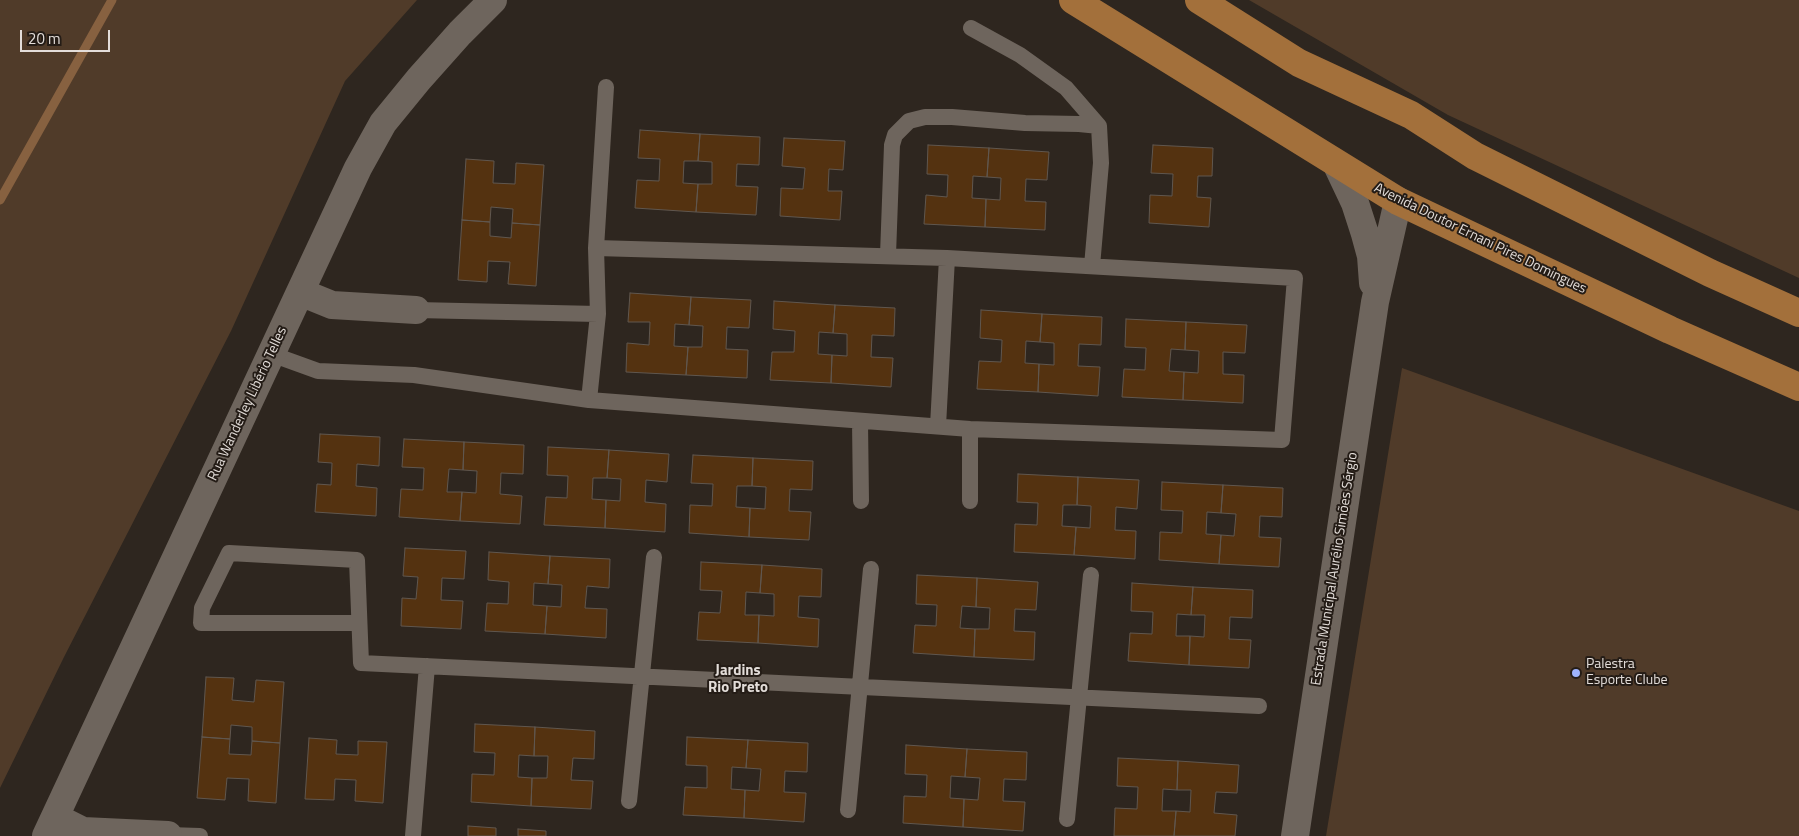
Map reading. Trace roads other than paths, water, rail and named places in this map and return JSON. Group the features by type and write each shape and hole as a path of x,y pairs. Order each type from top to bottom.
{"main road":[{"name":"Avenida Doutor Ernani Pires Domingues","path":"1073,0 1398,201 1670,330 1799,387"},
{"path":"1199,0 1299,63 1410,115 1475,156 1710,273 1799,313"}],"street":[{"name":"Rua Wanderley Libério Telles","path":"50,826 358,168 383,123 460,33 493,0"},
{"name":"Estrada Municipal Aurélio Simões Sérgio","path":"1338,165 1356,203 1371,256 1375,302"},
{"name":"Estrada Municipal Aurélio Simões Sérgio","path":"1296,836 1375,302 1398,201"},
{"path":"300,292 332,306 416,310"},
{"path":"50,826 83,831 168,834"}],"lane":[{"path":"972,28 1020,55 1066,88 1099,126 1101,163 1092,266"},
{"path":"589,400 598,314 596,248 606,87"},
{"path":"888,255 892,145 895,135 909,120 925,117 952,117 1025,124 1099,126"},
{"path":"271,354 318,372 414,375 589,400 970,429 1282,440 1295,278 888,255 596,248"},
{"path":"938,426 947,258"},
{"path":"416,310 598,314"},
{"path":"860,422 861,502"},
{"path":"970,429 970,501"},
{"path":"359,623 202,623 202,608 229,553 357,560 361,663 1259,706"},
{"path":"629,801 654,557"},
{"path":"848,810 871,569"},
{"path":"1067,819 1091,575"},
{"path":"413,836 427,666"},
{"path":"168,834 200,836"}],"waterway":[{"path":"0,200 112,0"}],"place":[{"name":"Palestra Esporte Clube","path":"1576,673"}],"district":[{"name":"Jardins Rio Preto","path":"738,680"}]}
